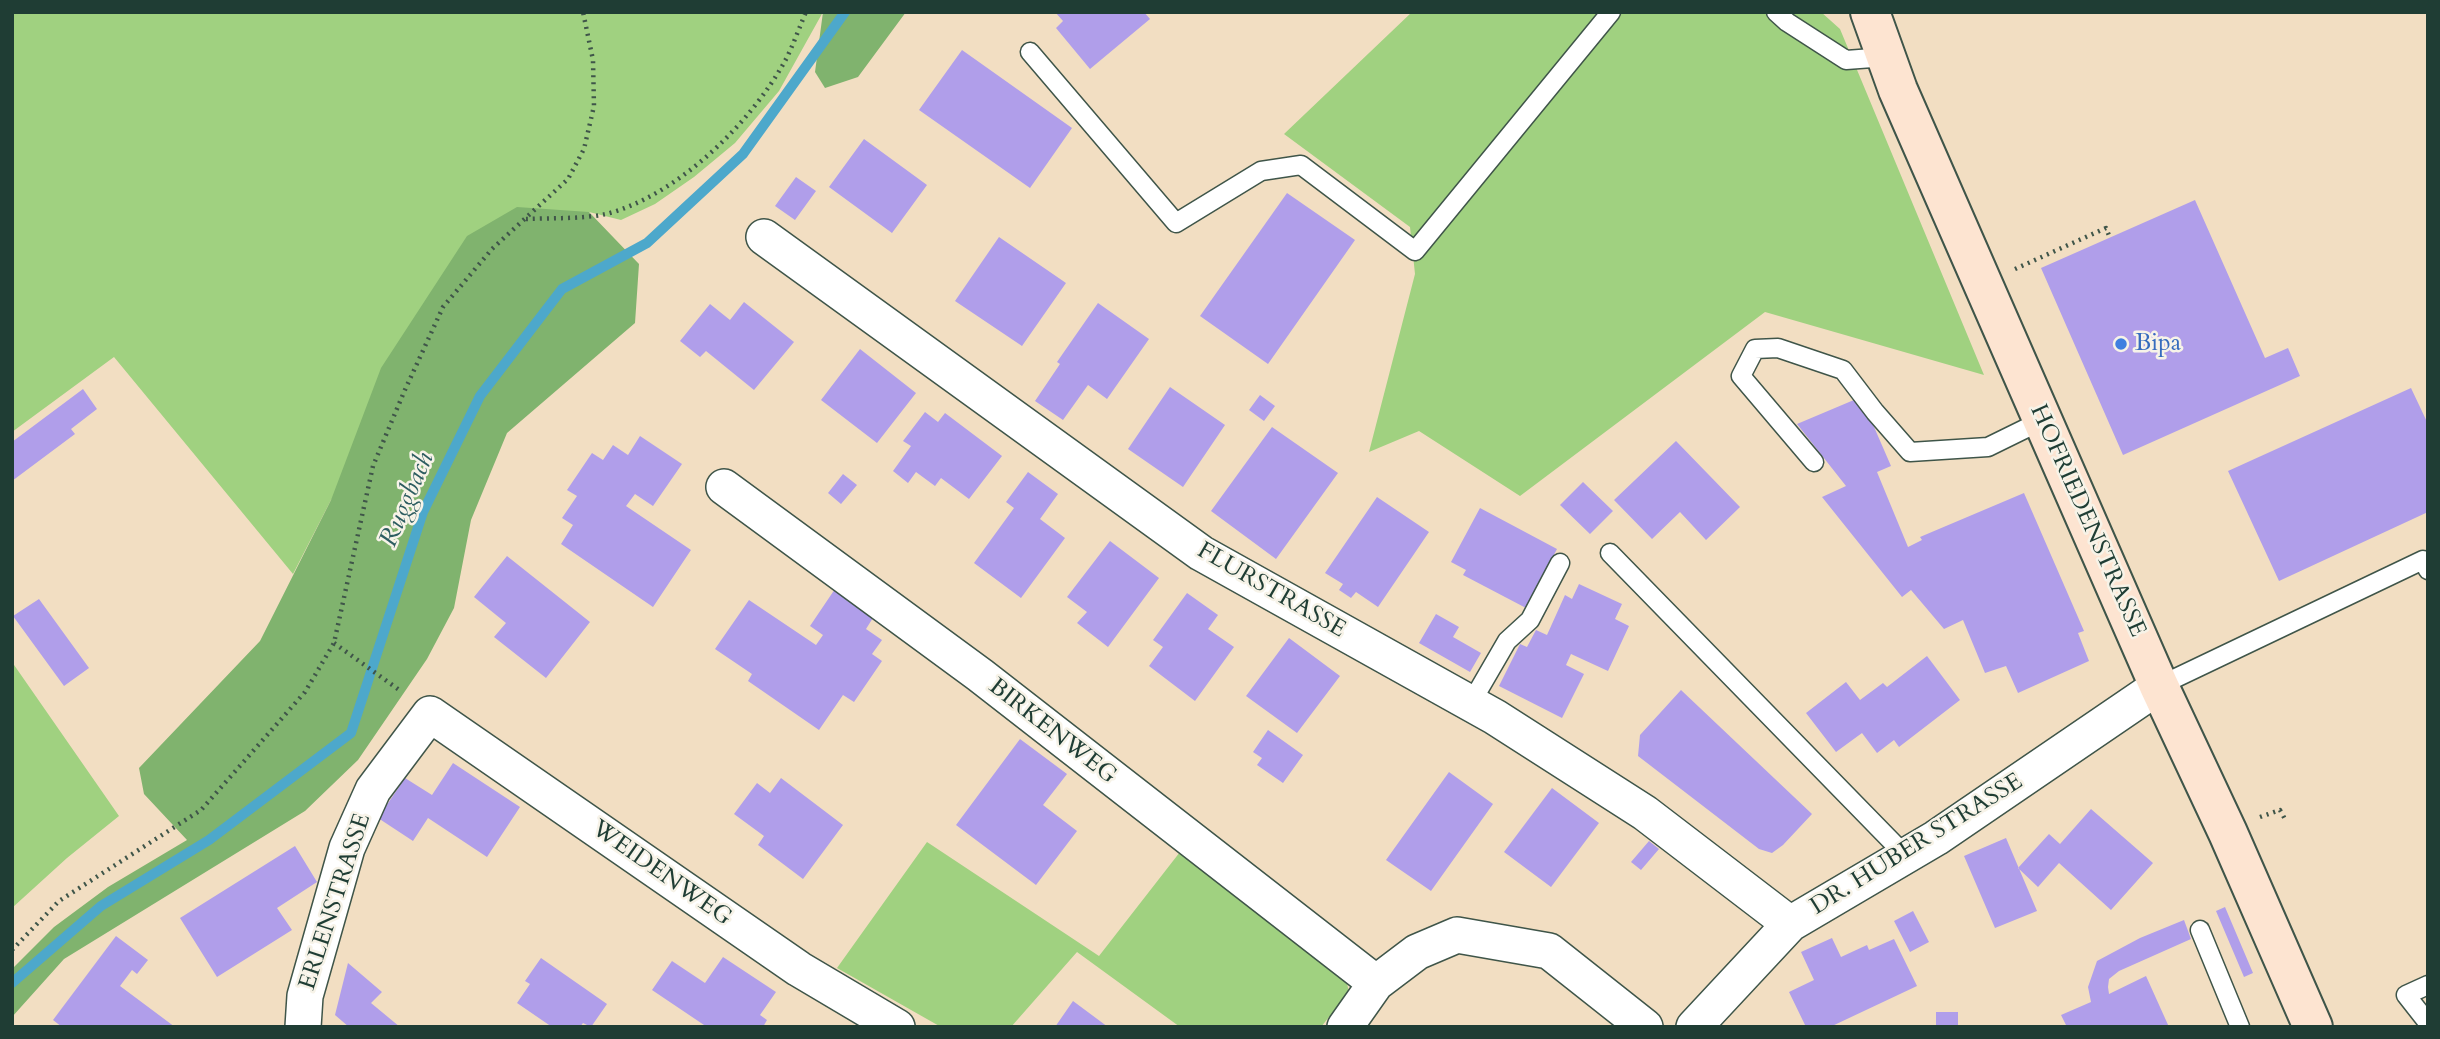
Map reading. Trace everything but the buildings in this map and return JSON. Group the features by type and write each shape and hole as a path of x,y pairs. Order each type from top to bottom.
{"main road":[{"name":"HOFRIEDENSTRASSE","path":"1870,12 1903,103 2159,686 2228,833 2313,1027"}],"street":[{"name":"FLURSTRASSE","path":"764,237 1201,553 1471,703 1645,813 1790,924"},
{"name":"BIRKENWEG","path":"724,486 980,676 1376,983"},
{"name":"DR. HUBER STRASSE","path":"1694,1027 1790,924 1936,838 2159,686"},
{"name":"ERLENSTRASSE","path":"303,1027 305,996 348,848 373,790 417,704"},
{"name":"WEIDENWEG","path":"417,704 799,969 897,1027"},
{"path":"1345,1027 1376,983 1417,952 1457,935 1549,951 1645,1027"}],"lane":[{"path":"1030,52 1175,223 1262,172 1301,165 1415,251 1611,12"},
{"path":"1776,12 1846,60 1886,57"},
{"path":"1814,462 1741,376 1755,349 1778,348 1843,370 1910,452 1988,447 2043,420"},
{"path":"1610,553 1905,855"},
{"path":"1471,703 1507,641 1530,620 1560,563"},
{"path":"2159,686 2426,563"},
{"path":"2200,930 2239,1027"},
{"path":"2428,985 2406,995 2428,1023"}],"path":[{"path":"12,950 60,901 201,810 305,692 334,643 373,466 443,307 492,249 568,179 584,149 594,106 593,60 583,12"},
{"path":"526,219 606,214 652,196 699,162 749,114 785,61 806,12"},
{"path":"2008,272 2106,228 2110,238"},
{"path":"334,643 417,704"},
{"path":"2250,822 2280,810 2286,821"}],"green space":[{"path":"12,12 823,12 779,91 735,143 694,177 655,204 621,220 589,212 331,500 293,574 114,357 12,432"},
{"path":"823,12 906,12 858,77 825,88 815,72"},
{"path":"1412,12 1821,12 1840,29 1984,375 1765,312 1520,496 1419,431 1369,452 1415,274 1410,227 1284,134"},
{"path":"517,207 589,212 639,264 635,323 507,433 471,520 454,608 427,659 358,760 305,811 64,959 12,1017 12,969 54,927 108,887 187,840 144,794 139,768 260,641 331,500 381,368 467,236"},
{"path":"12,662 119,816 12,908"},
{"path":"927,842 1099,956 1187,843 1345,975 1349,992 1321,1027 1180,1027 1077,952 1011,1027 941,1027 837,968"}],"waterway":[{"name":"Ruggbach","path":"12,983 101,906 209,840 351,733 423,512 480,396 562,289 647,243 743,154 845,12"}],"place":[{"name":"Bipa","path":"2121,344"}]}
